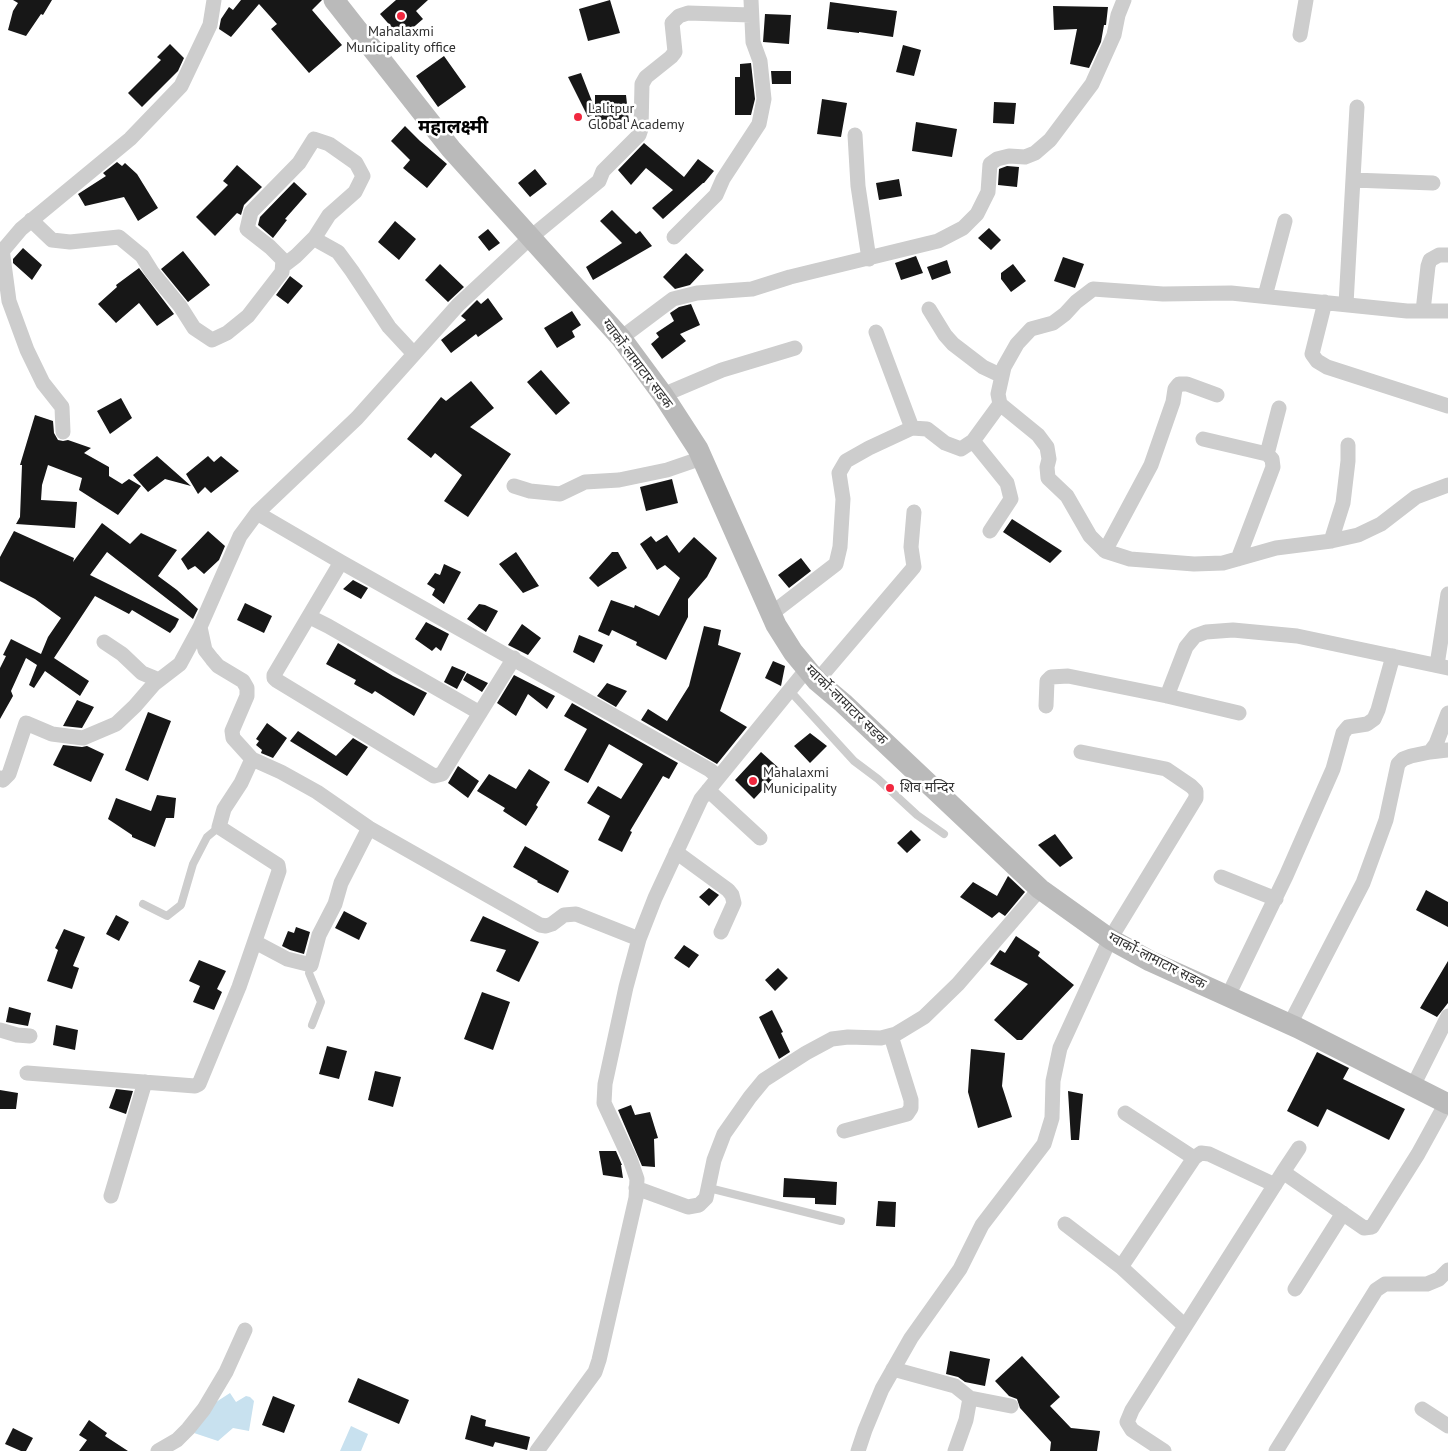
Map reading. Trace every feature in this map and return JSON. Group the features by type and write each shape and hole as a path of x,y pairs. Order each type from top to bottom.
{"main road":[{"name":"ग्वार्को-लामाटार सडक","path":"334,0 451,149 621,338 663,395 698,449 776,625 793,652 812,675 1040,889 1110,939 1150,961 1290,1024 1447,1104"}],"street":[{"path":"63,432 62,407 43,383 27,350 9,301 1,252 31,220 130,139 181,86 210,25 214,0"},
{"path":"621,338 673,299 697,293 752,289 790,277 938,241 963,228 977,214 988,192 990,164 997,159 1009,156 1025,156 1035,153 1050,140 1092,84 1114,35 1118,15 1124,0"},
{"path":"1300,35 1306,0"},
{"path":"0,778 4,780 9,774 26,723 52,734 83,738 116,724 160,680 180,664 200,627 240,536 257,513 357,418 458,305 531,237 600,181 603,170 639,136 641,129 642,84 646,77 672,57 675,52 672,23 679,16 688,13 751,8 754,42 760,62 764,99 759,124 723,179 716,195 674,237"},
{"path":"1346,304 1357,107"},
{"path":"855,136 858,186 869,259"},
{"path":"31,220 52,240 70,242 119,237 142,256 152,272 180,306 194,328 212,340 227,332 248,316 282,272 283,260 247,229 251,212 299,163 314,139 329,144 356,163 363,176 355,192 329,216 315,237 283,266"},
{"path":"1353,180 1433,183"},
{"path":"1265,296 1284,221"},
{"path":"315,237 338,252 389,327 414,354"},
{"path":"1423,311 1430,260 1438,255 1448,255"},
{"path":"1448,311 1407,311 1231,293 1163,294 1094,290 1076,302 1053,323 1031,329 1017,344 1004,366 998,394 1000,404 1038,435 1047,447 1048,478 1067,496 1090,536 1105,551 1130,559 1194,564 1222,563 1276,548 1358,534 1381,524 1416,497 1448,486"},
{"path":"1325,302 1312,354 1317,361 1448,406"},
{"path":"929,309 945,335 953,344 983,366 1002,376"},
{"path":"876,332 912,428"},
{"path":"663,395 722,370 796,348"},
{"path":"1105,551 1150,465 1179,384 1187,384 1217,395"},
{"path":"771,614 836,564 840,547 842,509 839,473 846,460 912,428 928,429 945,443 961,449 973,441 1000,404"},
{"path":"1268,454 1279,408"},
{"path":"1203,439 1268,454 1272,459 1273,467 1238,559"},
{"path":"973,441 1007,483 1011,499 990,532"},
{"path":"1331,540 1343,503 1348,445"},
{"path":"514,486 530,492 560,494 585,482 618,480 667,470 702,458"},
{"path":"537,1451 595,1372 600,1360 636,1198 637,1179 630,1159 604,1103 605,1084 626,987 640,938 655,898 701,799 718,777 790,691 812,675 914,567 911,536 914,512"},
{"path":"257,513 710,770 718,777"},
{"path":"341,562 274,675 276,680 434,776 442,774 514,658"},
{"path":"1167,696 1186,647 1195,636 1206,632 1232,630 1297,636 1443,667 1448,594"},
{"path":"310,617 480,714"},
{"path":"200,627 205,650 212,660 218,666 243,681 247,688 247,696 232,731 233,738 252,759 281,772 317,792 369,828 540,925 546,926 564,915 576,914 640,938"},
{"path":"104,642 122,654 142,674 160,680"},
{"path":"1228,996 1276,899 1333,769 1343,734 1348,728 1367,724 1374,719 1393,656"},
{"path":"1046,706 1047,681 1051,677 1068,676 1239,713"},
{"path":"1430,752 1436,744 1448,713"},
{"path":"1290,1024 1363,883 1386,820 1398,764 1403,759 1411,756 1448,750"},
{"path":"858,1451 875,1406 911,1338 960,1269 982,1226 1044,1144 1052,1118 1053,1081 1060,1048 1110,939 1196,798 1196,791 1166,769 1081,752"},
{"path":"27,1073 195,1086 199,1084 239,987 279,868 278,865 219,827 224,809 241,782 252,759"},
{"path":"708,790 760,838"},
{"path":"255,942 287,959 310,965 319,936 335,904 341,883 369,828"},
{"path":"676,852 728,890 732,895 734,903 722,932"},
{"path":"1221,877 1276,899"},
{"path":"636,1188 688,1207 699,1205 706,1198 714,1160 724,1134 764,1080 806,1052 832,1038 881,1038 891,1036 924,1017 951,991 1040,889"},
{"path":"1413,1086 1448,1016"},
{"path":"0,1030 17,1035 30,1036"},
{"path":"844,1131 907,1114 911,1108 911,1100 891,1036"},
{"path":"111,1196 145,1082"},
{"path":"1283,1172 1364,1228 1372,1227 1447,1104"},
{"path":"1125,1112 1194,1158"},
{"path":"1164,1451 1132,1430 1127,1422 1132,1410 1299,1148"},
{"path":"1120,1267 1194,1158 1201,1153 1209,1154 1274,1185"},
{"path":"1295,1288 1343,1213"},
{"path":"1065,1224 1120,1267 1185,1326"},
{"path":"1276,1451 1376,1290 1385,1284 1427,1284 1439,1280 1448,1270"},
{"path":"158,1451 176,1440 188,1429 204,1409 226,1372 245,1330"},
{"path":"893,1369 955,1386 970,1398 1011,1406"},
{"path":"955,1451 966,1420 970,1398"},
{"path":"1422,1409 1448,1426"}],"lane":[{"path":"790,691 854,762 878,779 917,815 944,834"},
{"path":"143,904 168,916 181,905 193,864 207,837 219,827"},
{"path":"310,965 309,973 321,1002 312,1025"},
{"path":"709,1188 841,1220"}],"water":[{"path":"230,1393 236,1402 246,1396 254,1401 249,1431 233,1428 218,1441 194,1433 213,1404"},
{"path":"351,1426 368,1434 361,1451 340,1451"}],"building":[{"path":"13,0 52,0 26,36 8,30 13,11 18,3"},
{"path":"241,0 322,0 312,10 342,45 309,73 271,29 277,24 259,4 231,37 219,29 221,19 229,7 233,10"},
{"name":"Mahalaxmi Municipality office","path":"396,0 428,0 416,11 423,19 401,38 380,14"},
{"path":"610,0 620,33 588,41 579,9"},
{"path":"830,2 897,11 893,37 827,29"},
{"path":"1053,6 1108,7 1106,25 1104,25 1101,42 1089,68 1070,64 1077,29 1054,30"},
{"path":"765,14 791,15 789,44 763,42"},
{"path":"170,44 184,58 178,71 142,107 128,93 161,60 157,57"},
{"path":"903,45 921,50 914,76 896,72"},
{"path":"444,56 466,87 438,107 416,76"},
{"path":"751,63 755,99 751,115 735,115 735,77 740,77 740,64"},
{"path":"771,71 791,71 791,84 772,84"},
{"path":"581,73 595,109 595,95 626,95 629,122 595,124 595,114 588,117 568,77"},
{"path":"822,99 847,103 841,137 817,134"},
{"path":"994,102 1016,103 1014,124 993,123"},
{"path":"916,122 957,129 952,157 912,151"},
{"path":"405,126 447,164 427,188 403,168 410,160 391,141"},
{"path":"644,143 684,177 698,159 714,171 704,183 663,219 652,208 673,190 646,168 631,185 618,170"},
{"path":"117,162 122,166 125,163 137,174 158,208 138,221 124,197 85,206 78,194 106,176 103,173"},
{"path":"237,165 262,187 244,205 241,215 237,213 215,236 196,217 228,185 223,181"},
{"path":"1007,166 1019,167 1017,187 998,185 999,169"},
{"path":"535,169 547,184 530,197 518,183"},
{"path":"899,179 902,196 879,200 876,183"},
{"path":"294,182 307,194 285,219 287,220 273,238 258,225 260,217"},
{"path":"612,210 636,234 640,231 652,246 593,280 586,267 622,243 600,221"},
{"path":"395,221 416,239 399,260 378,242"},
{"path":"989,228 1001,240 991,250 978,238"},
{"path":"488,229 500,243 489,251 478,237"},
{"path":"23,248 42,265 32,280 13,263 13,259"},
{"path":"183,251 210,285 188,302 161,269"},
{"path":"686,253 704,270 690,285 675,289 663,277"},
{"path":"916,256 923,273 901,280 895,263"},
{"path":"1063,257 1084,264 1075,288 1054,281"},
{"path":"947,260 951,273 932,280 927,267"},
{"path":"440,264 464,287 448,302 425,280"},
{"path":"1013,264 1026,281 1011,292 1001,279 1001,273"},
{"path":"139,268 174,314 157,326 139,303 116,323 98,304 117,287 116,285"},
{"path":"290,276 303,286 288,304 276,295"},
{"path":"488,298 503,319 478,337 476,334 451,353 441,340 466,320 461,316 477,300 481,304"},
{"path":"691,304 700,325 680,334 686,341 662,359 651,344 659,337 656,333 674,321 670,313 679,307"},
{"path":"572,311 581,325 572,331 575,337 557,348 544,328"},
{"path":"541,370 570,403 556,415 527,382"},
{"path":"471,381 494,408 470,427 511,454 468,517 444,501 462,475 435,453 431,458 407,439 441,397 446,401"},
{"path":"121,398 132,418 110,434 97,411"},
{"path":"35,415 53,421 54,433 58,440 68,440 91,448 84,453 109,467 109,476 122,484 129,479 141,486 118,515 79,490 82,478 48,465 42,485 41,500 77,502 75,528 16,524 20,517 22,465 20,465"},
{"path":"157,456 191,486 165,479 148,492 133,475"},
{"path":"208,456 214,462 221,456 239,471 211,493 205,487 198,494 186,474"},
{"path":"672,479 678,503 646,511 640,487"},
{"path":"1012,519 1062,551 1050,563 1003,532"},
{"path":"102,523 130,544 141,533 177,550 158,576 198,609 193,619 107,552 90,575 179,619 175,627 170,633 132,610 129,614 95,596 54,658 89,681 80,696 45,671 34,688 29,685 37,665 26,658 11,691 13,696 0,719 0,668 6,656 3,655 11,639 41,654 48,637 61,618 35,599 0,581 0,557 14,531 74,558 73,562"},
{"path":"208,531 225,546 219,560 204,574 195,566 188,570 181,559"},
{"path":"667,535 679,553 694,537 717,558 707,577 688,599 688,617 666,660 636,645 637,642 612,630 609,636 598,631 611,600 634,608 635,605 659,616 680,578 665,565 657,570 640,544 651,536 656,542"},
{"path":"516,552 539,586 523,593 499,564"},
{"path":"612,552 618,552 627,568 598,587 589,578"},
{"path":"801,558 811,571 789,588 778,575"},
{"path":"444,564 461,572 444,604 432,595 435,589 427,584 435,573 440,575"},
{"path":"353,580 368,588 361,599 343,589"},
{"path":"245,603 272,616 264,633 237,620"},
{"path":"479,604 498,611 486,632 467,619"},
{"path":"426,622 449,634 441,651 436,647 432,651 415,639"},
{"path":"522,624 541,638 528,655 508,645"},
{"path":"704,626 721,630 718,645 741,653 720,711 747,727 717,764 641,720 648,709 667,721 689,686"},
{"path":"579,635 603,645 594,663 573,652"},
{"path":"338,643 393,676 427,693 414,716 375,691 372,694 354,684 356,680 326,664"},
{"path":"773,661 785,666 781,686 765,678"},
{"path":"452,666 466,672 457,689 444,682"},
{"path":"467,673 488,683 482,692 463,680"},
{"path":"514,675 555,696 547,709 528,694 516,716 497,703"},
{"path":"607,683 627,691 616,707 597,696"},
{"path":"77,700 94,707 82,728 63,726"},
{"path":"572,703 678,763 669,779 663,776 630,831 632,832 622,852 598,840 610,816 587,803 598,786 621,799 643,764 609,744 588,783 564,770 587,729 564,716"},
{"path":"148,712 171,721 148,781 125,770"},
{"path":"267,723 287,738 273,758 261,753 262,750 256,745 259,741 256,739"},
{"path":"298,731 336,756 353,738 368,747 347,776 290,741"},
{"path":"810,733 827,746 810,763 794,746"},
{"path":"63,745 87,746 104,754 91,782 53,765"},
{"path":"761,752 781,770 754,799 735,780"},
{"path":"458,766 479,781 468,798 448,783"},
{"path":"529,769 550,782 526,826 503,811 505,808 477,791 489,774 516,789"},
{"path":"157,795 176,798 174,818 166,818 155,847 132,837 132,835 108,819 116,798 151,811"},
{"path":"911,830 921,840 907,853 897,843"},
{"path":"1055,834 1073,858 1060,867 1038,845"},
{"path":"525,846 569,871 558,893 513,867"},
{"path":"1008,876 1025,892 1005,916 999,912 992,918 960,897 973,882 997,896"},
{"path":"709,888 719,895 709,906 699,897"},
{"path":"1426,890 1448,902 1448,927 1416,910"},
{"path":"344,911 367,923 359,940 335,928"},
{"path":"116,915 129,922 119,941 106,934"},
{"path":"483,916 539,942 519,982 496,971 506,950 470,941"},
{"path":"296,927 310,932 304,954 282,946 288,931 294,933"},
{"path":"64,929 85,937 73,966 79,968 72,989 47,981 58,950 55,948"},
{"path":"1016,936 1040,952 1038,956 1074,985 1022,1040 1017,1040 994,1020 1028,984 990,964 1000,950 1005,953"},
{"path":"684,945 699,955 689,968 674,958"},
{"path":"199,960 226,971 217,989 222,992 214,1010 193,1002 200,986 189,981"},
{"path":"1448,961 1448,1003 1437,1017 1420,1008"},
{"path":"778,968 788,978 775,991 765,980"},
{"path":"482,992 510,1002 493,1050 464,1039"},
{"path":"9,1007 31,1013 28,1026 6,1022"},
{"path":"772,1010 790,1052 779,1059 759,1017"},
{"path":"56,1025 78,1030 75,1050 53,1045"},
{"path":"327,1046 347,1051 339,1079 319,1074"},
{"path":"971,1049 1005,1053 1002,1086 1012,1117 978,1128 968,1092"},
{"path":"1317,1052 1349,1068 1343,1079 1405,1109 1389,1140 1327,1109 1318,1127 1287,1111"},
{"path":"375,1071 401,1077 393,1107 368,1100"},
{"path":"116,1089 133,1091 126,1114 109,1108"},
{"path":"0,1090 18,1093 16,1109 0,1109"},
{"path":"1068,1091 1083,1094 1079,1140 1071,1140"},
{"path":"631,1105 635,1115 650,1112 658,1138 654,1139 655,1167 642,1166 618,1110"},
{"path":"599,1151 616,1151 622,1165 623,1178 603,1175"},
{"path":"784,1178 837,1182 836,1205 815,1204 815,1198 783,1197"},
{"path":"878,1201 896,1202 895,1227 876,1226"},
{"path":"950,1351 990,1359 985,1386 965,1382 958,1377 946,1374"},
{"path":"1022,1356 1060,1397 1050,1406 1071,1428 1100,1431 1097,1451 1050,1451 1051,1442 1020,1408 1017,1399 1009,1396 995,1381"},
{"path":"358,1378 409,1400 399,1424 348,1402"},
{"path":"273,1396 295,1405 284,1433 262,1425"},
{"path":"471,1415 486,1420 485,1426 530,1437 527,1450 495,1442 493,1447 465,1439"},
{"path":"89,1420 107,1433 105,1436 128,1451 79,1451 87,1440 79,1435"},
{"path":"13,1428 33,1438 26,1451 21,1451 5,1444"}],"place":[{"name":"Mahalaxmi Municipality office","path":"401,16"},
{"name":"Lalitpur Global Academy","path":"578,117"},
{"name":"Mahalaxmi Municipality","path":"753,781"},
{"name":"शिव मन्दिर","path":"890,788"}],"district":[{"name":"महालक्ष्मी","path":"453,128"}]}
